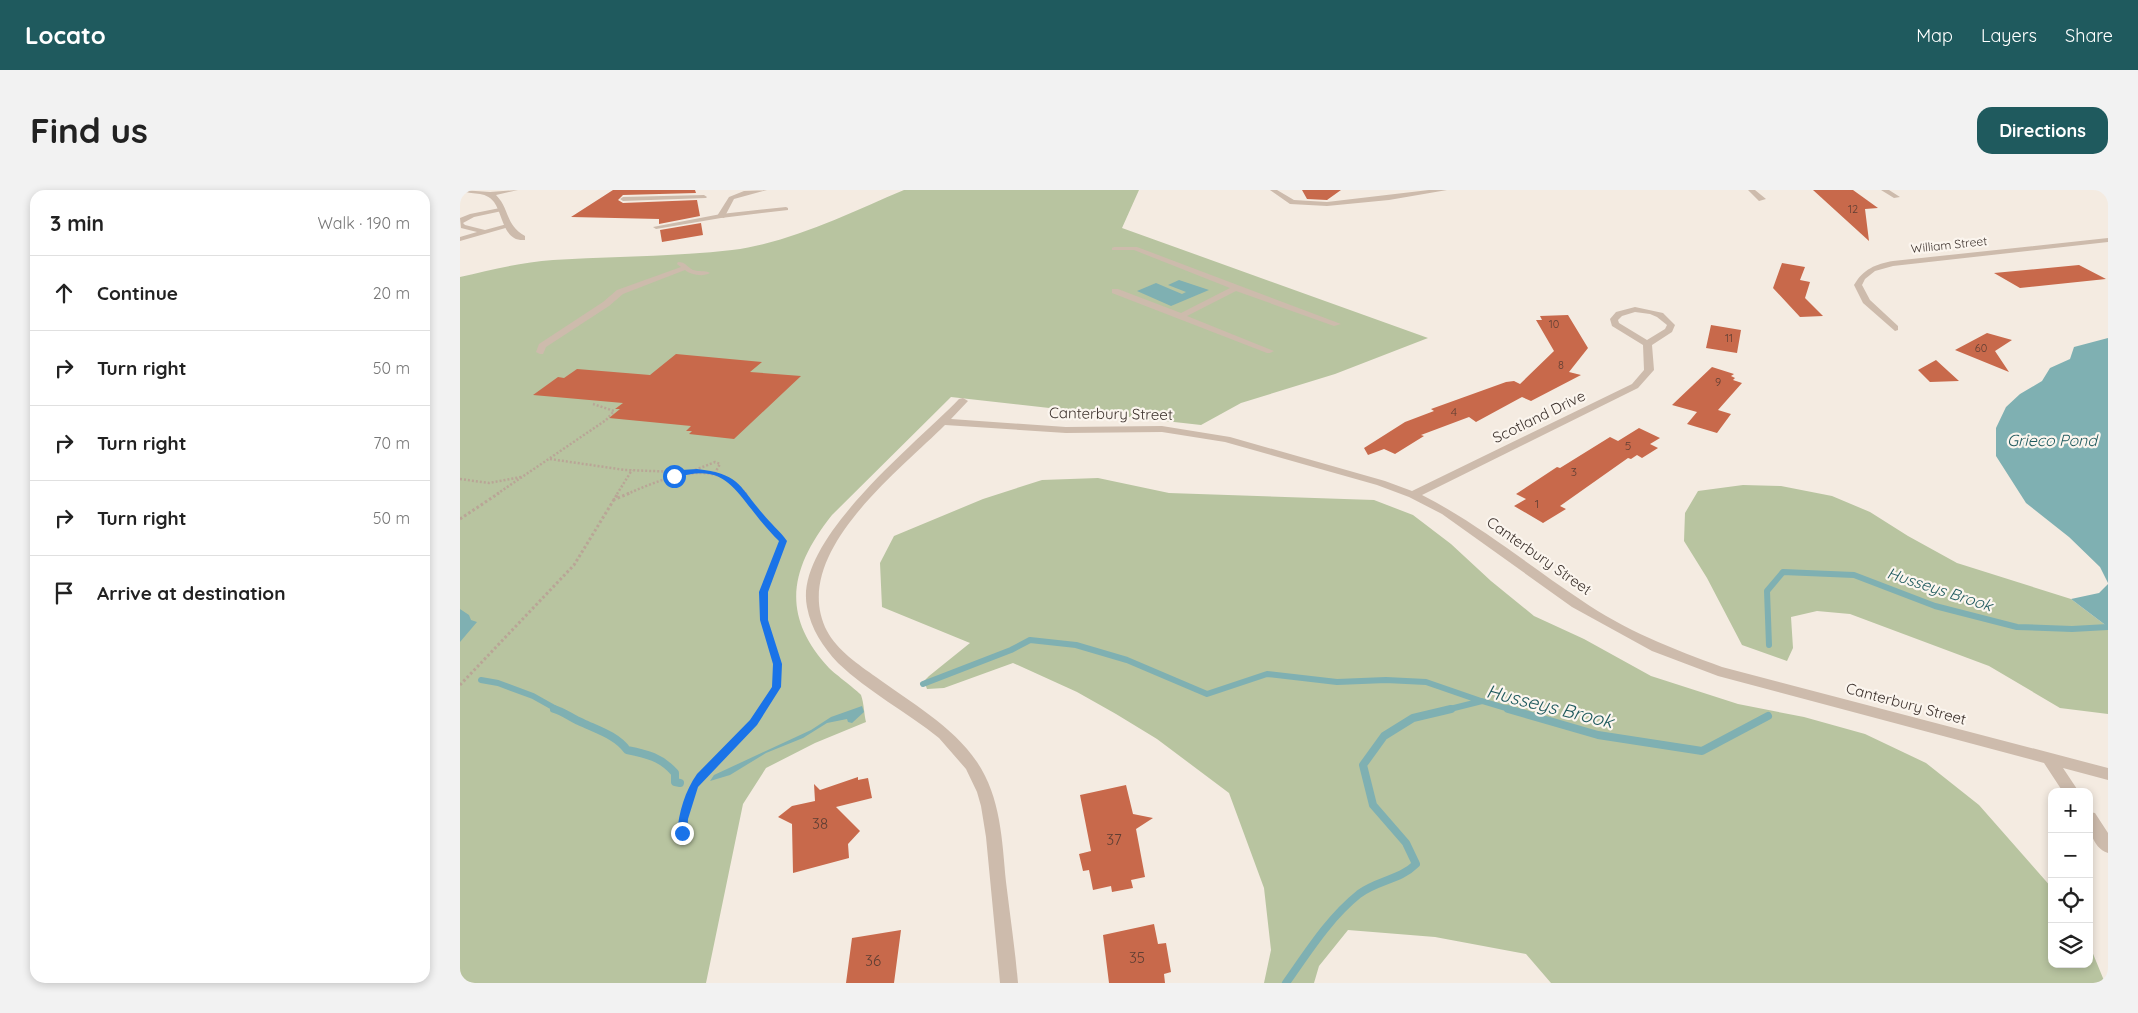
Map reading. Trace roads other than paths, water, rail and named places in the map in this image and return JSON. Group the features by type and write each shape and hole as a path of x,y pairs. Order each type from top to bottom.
{"street":[{"path":"462,190 491,194 515,190"},
{"path":"721,216 731,198 744,193 764,190"},
{"path":"1273,190 1292,201 1304,203 1349,202 1444,190"},
{"path":"1751,190 1762,199"},
{"path":"1884,190 1896,197"},
{"path":"491,194 497,201 511,233 522,238"},
{"name":"William Street","path":"1895,328 1866,301 1858,286 1865,274 1879,266 1908,261 2108,240"},
{"path":"1625,311 1642,311 1660,315 1668,320 1671,325 1669,330 1647,344 1618,327 1614,321 1615,316 1625,311"},
{"name":"Scotland Drive","path":"1413,495 1635,386 1649,370 1647,344"},
{"path":"963,401 866,495 834,534 822,554 814,577 812,597 815,618 827,640 842,658 937,730 971,765 981,785 993,827 1009,983"},
{"name":"Canterbury Street","path":"943,422 1066,430 1162,429 1208,436 1275,452 1413,495 1488,539 1577,604 1657,648 1718,671 2108,774"},
{"path":"2049,759 2068,788"},
{"path":"2093,824 2108,846"}],"lane":[{"path":"646,198 652,190"},
{"path":"623,199 704,197"},
{"path":"486,232 463,226 460,223 472,215 500,210"},
{"path":"656,227 721,216 786,210"},
{"path":"460,239 508,226"},
{"path":"1114,250 1135,248 1236,288 1337,324"},
{"path":"540,352 542,346 606,304 620,292 683,266 692,272 706,273"},
{"path":"1181,316 1236,288"},
{"path":"1115,290 1270,351"}],"water":[{"path":"1179,280 1209,290 1171,306 1137,291 1156,283 1182,294 1186,292 1168,285"},
{"name":"Grieco Pond","path":"2108,338 2108,583 2100,567 2069,537 2026,503 1996,456 1996,428 2006,407 2020,394 2042,381 2050,368 2070,359 2074,347"},
{"path":"2108,584 2108,627 2071,599 2099,593"},
{"path":"460,609 469,615 471,620 477,622 460,642"},
{"path":"862,706 864,712 852,723 848,722 847,719 827,723 803,738 766,753 730,775 710,781 714,775 811,730 831,717"}],"waterway":[{"name":"Husseys Brook","path":"1769,645 1767,591 1783,572 1854,575 1935,606 2017,627 2072,629 2108,627"},
{"path":"923,684 1011,650 1030,640 1076,645 1127,660 1207,694 1267,674 1337,682 1386,680 1426,682 1481,701"},
{"path":"481,680 498,683 533,696 558,710"},
{"name":"Husseys Brook","path":"1446,710 1482,701 1512,710"},
{"path":"554,709 607,734 627,750 659,760 675,773 675,782 680,783"},
{"name":"Husseys Brook","path":"1286,983 1320,936 1348,903 1366,889 1396,877 1416,864 1406,843 1373,805 1363,765 1384,736 1413,718 1451,709"},
{"name":"Husseys Brook","path":"1508,709 1598,735 1702,751 1768,716"}]}
